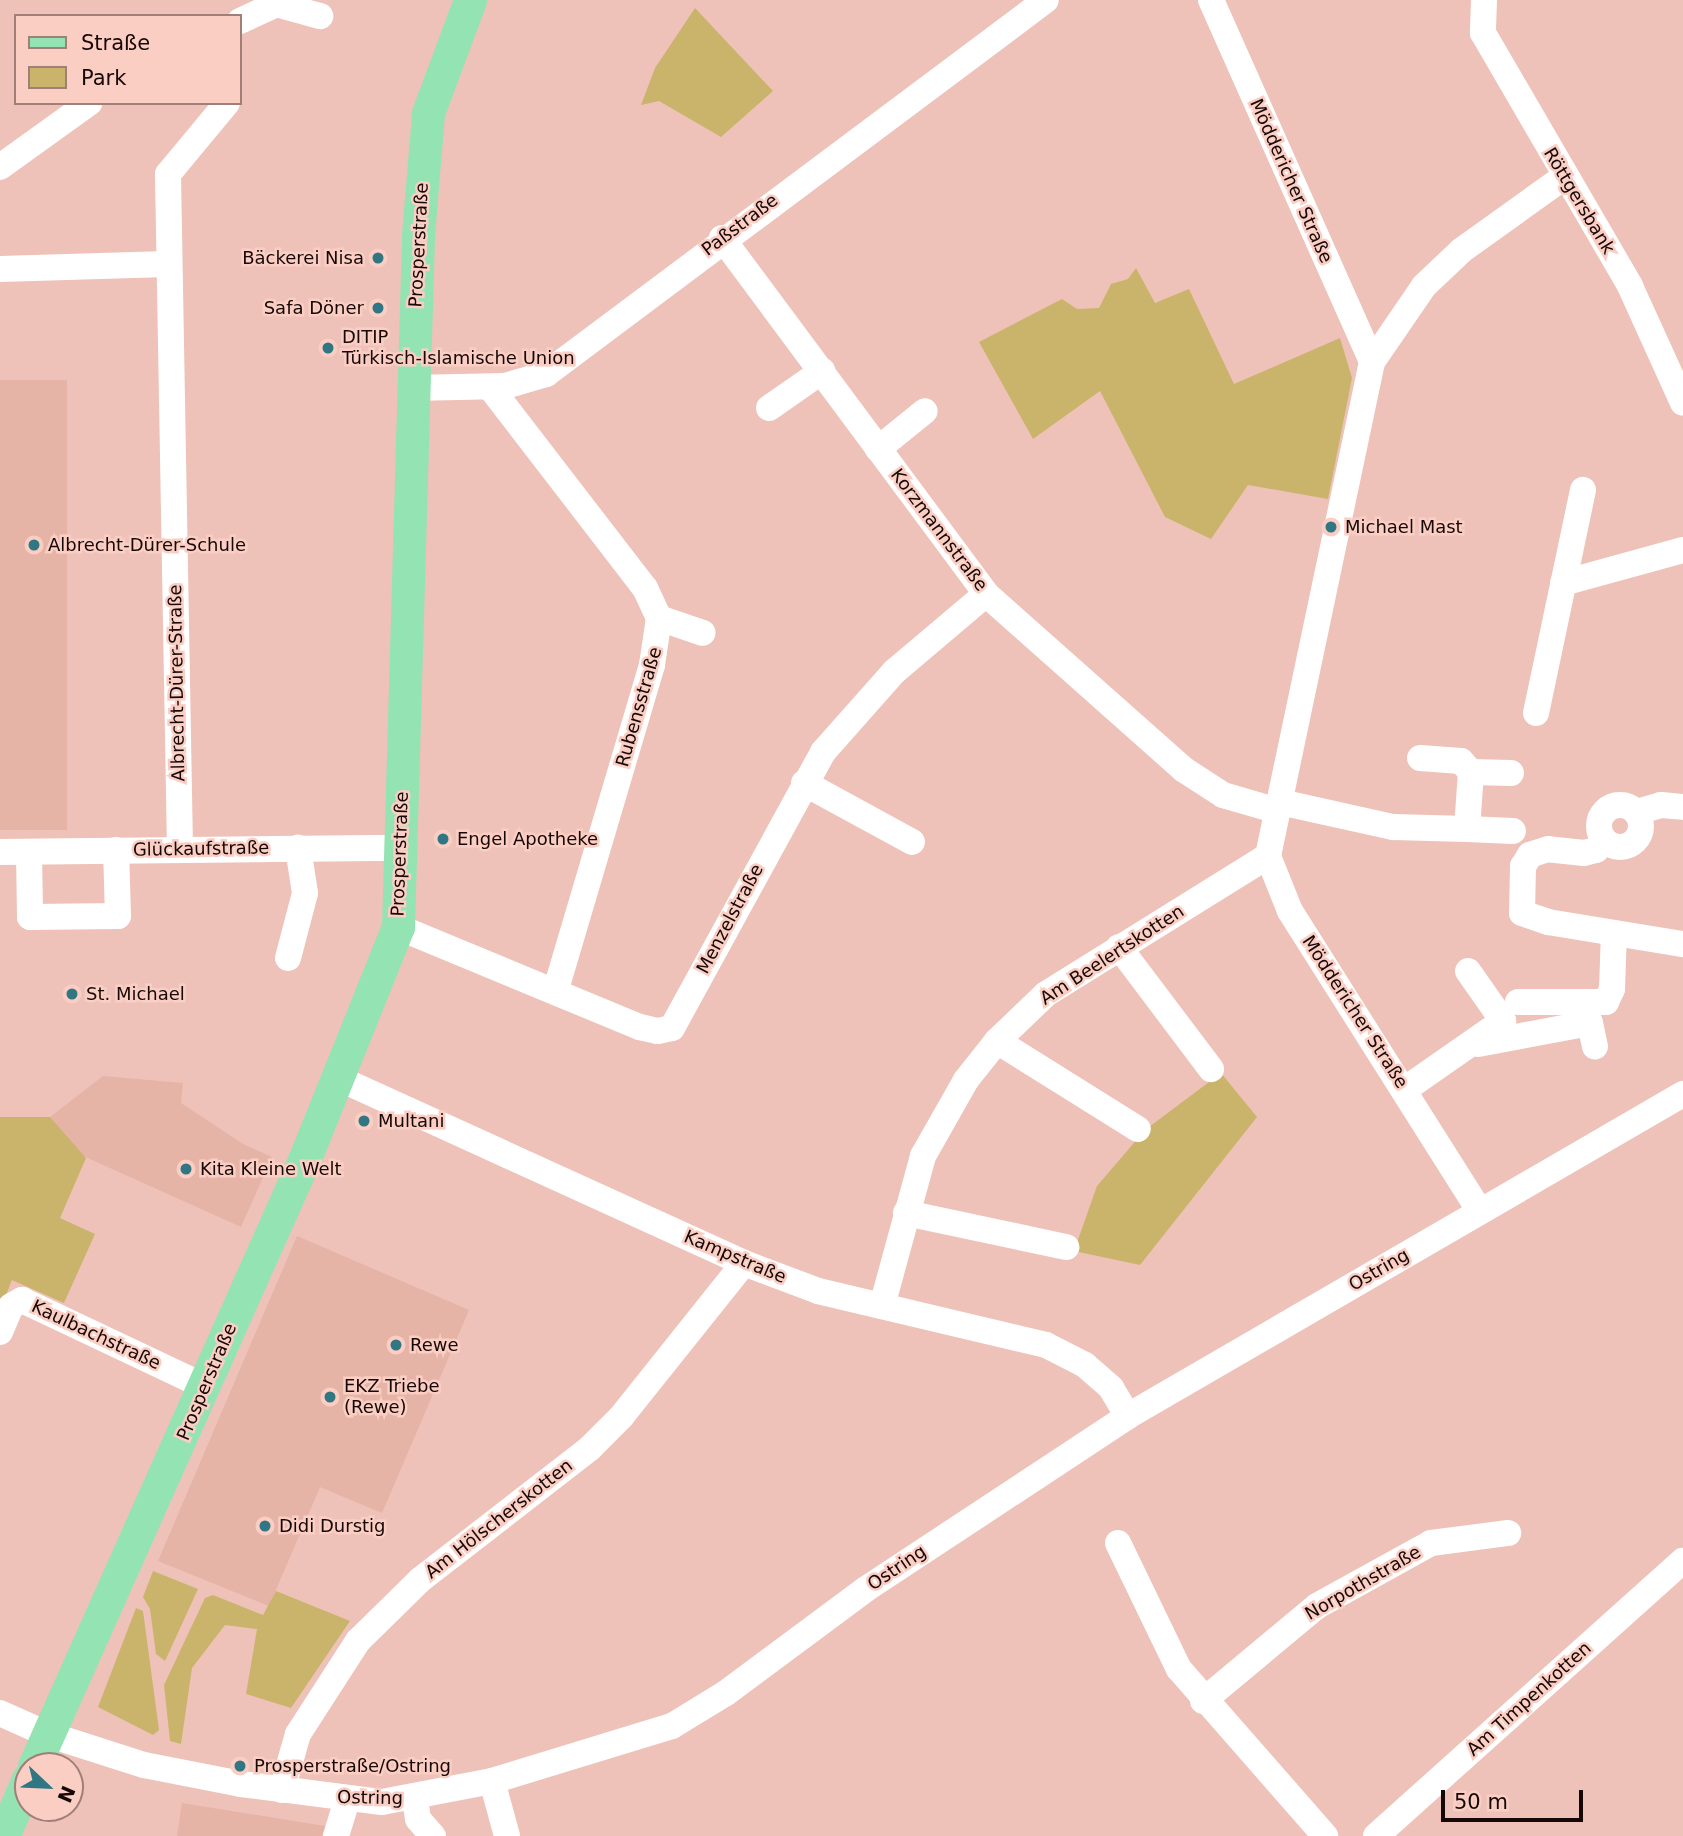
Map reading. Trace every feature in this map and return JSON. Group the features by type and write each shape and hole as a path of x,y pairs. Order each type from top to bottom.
{"main road":[{"name":"Prosperstraße","path":"39,1752 206,1387 338,1078 398,927 412,388 428,113 470,0"},
{"path":"3,1836 14,1811"}],"street":[{"name":"Paßstraße","path":"412,388 489,387 546,374 722,237 1046,0"},
{"name":"Möddericher Straße","path":"1211,0 1372,362"},
{"name":"Röttgersbank","path":"1484,0 1483,33 1564,177 1630,286 1683,403"},
{"path":"242,20 276,4 320,16"},
{"path":"0,167 86,105"},
{"name":"Albrecht-Dürer-Straße","path":"180,849 167,264 168,174 225,105"},
{"path":"1268,856 1372,362 1424,286 1462,250 1564,177"},
{"name":"Korzmannstraße","path":"722,237 986,594 1183,769 1223,795 1279,807"},
{"path":"0,269 167,264"},
{"path":"769,408 822,371"},
{"path":"489,387 645,588 659,618 703,633"},
{"path":"878,449 925,411"},
{"path":"1536,713 1583,490"},
{"path":"1563,583 1683,550"},
{"name":"Menzelstraße","path":"398,927 556,990 640,1027 658,1031 672,1028 823,752 895,671 986,594"},
{"name":"Rubensstraße","path":"556,990 652,665 659,618"},
{"path":"1420,758 1461,761 1471,772 1467,829"},
{"path":"1471,772 1511,773"},
{"path":"804,783 912,842"},
{"path":"1683,807 1661,805 1637,812 1642,825 1639,837 1629,846 1616,847 1604,841 1596,850 1584,853 1548,849 1531,855 1523,866 1522,913 1538,920 1683,944"},
{"path":"1279,807 1393,827 1513,831"},
{"path":"288,958 305,893 298,848"},
{"name":"Glückaufstraße","path":"0,852 402,848"},
{"path":"29,852 30,917 118,916 116,850"},
{"name":"Möddericher Straße","path":"1268,856 1290,911 1480,1211"},
{"name":"Am Beelertskotten","path":"882,1306 923,1156 944,1117 997,1041 1046,994 1268,856"},
{"path":"1518,1002 1606,1002 1612,989 1614,933"},
{"path":"1119,947 1212,1069"},
{"path":"1404,1090 1503,1021 1468,971"},
{"path":"1467,1046 1542,1044 1590,1023 1595,1046"},
{"path":"997,1041 1138,1129"},
{"name":"Kampstraße","path":"338,1078 744,1264 818,1291 1046,1345 1085,1365 1111,1388 1128,1416"},
{"name":"Ostring","path":"0,1713 47,1734 144,1765 347,1800 415,1798 492,1781 678,1724 866,1589 1128,1416 1683,1094"},
{"path":"906,1213 1066,1247"},
{"name":"Am Hölscherskotten","path":"282,1790 299,1734 358,1640 420,1580 590,1448 621,1417 744,1264"},
{"name":"Kaulbachstraße","path":"0,1332 11,1306 22,1300 206,1387"},
{"name":"Norpothstraße","path":"1203,1701 1317,1605 1431,1544 1508,1533"},
{"path":"1118,1543 1180,1668 1203,1701 1325,1836"},
{"name":"Am Timpenkotten","path":"1376,1836 1682,1564"},
{"path":"492,1781 508,1836"},
{"path":"415,1798 418,1819 433,1836"},
{"path":"336,1836 347,1800"}],"shaded area":[{"name":"Albrecht-Dürer-Schule","path":"0,380 67,380 67,830 0,830"},
{"path":"103,1076 183,1083 181,1103 243,1144 272,1157 241,1227 81,1155 50,1117"},
{"path":"297,1236 469,1310 382,1513 320,1487 269,1606 158,1561"},
{"path":"182,1803 325,1826 322,1836 177,1836"}],"green space":[{"path":"695,8 773,91 721,137 659,101 641,105 655,68"},
{"path":"1136,268 1155,303 1189,289 1234,384 1340,338 1352,378 1328,499 1248,485 1211,539 1165,517 1100,391 1033,439 979,342 1062,299 1077,309 1099,308 1111,284 1128,279"},
{"path":"1221,1073 1257,1117 1140,1265 1074,1251 1097,1186 1145,1130"},
{"path":"0,1117 50,1117 86,1158 60,1218 95,1234 64,1303 12,1280 0,1310"},
{"path":"153,1571 198,1589 165,1661 156,1654 150,1609 143,1597"},
{"path":"276,1591 350,1621 291,1708 246,1694 257,1629 225,1625 192,1668 181,1744 170,1741 164,1685 205,1598 213,1595 263,1615"},
{"path":"136,1608 143,1611 159,1730 153,1735 98,1707"}],"place":[{"name":"Bäckerei Nisa","path":"378,258"},
{"name":"Safa Döner","path":"378,308"},
{"name":"DITIP Türkisch-Islamische Union","path":"328,348"},
{"name":"Michael Mast","path":"1331,527"},
{"name":"Albrecht-Dürer-Schule","path":"34,545"},
{"name":"Engel Apotheke","path":"443,839"},
{"name":"St. Michael","path":"72,994"},
{"name":"Multani","path":"364,1121"},
{"name":"Kita Kleine Welt","path":"186,1169"},
{"name":"Rewe","path":"396,1345"},
{"name":"EKZ Triebe (Rewe)","path":"330,1397"},
{"name":"Didi Durstig","path":"265,1526"},
{"name":"Prosperstraße/Ostring","path":"240,1766"}]}
